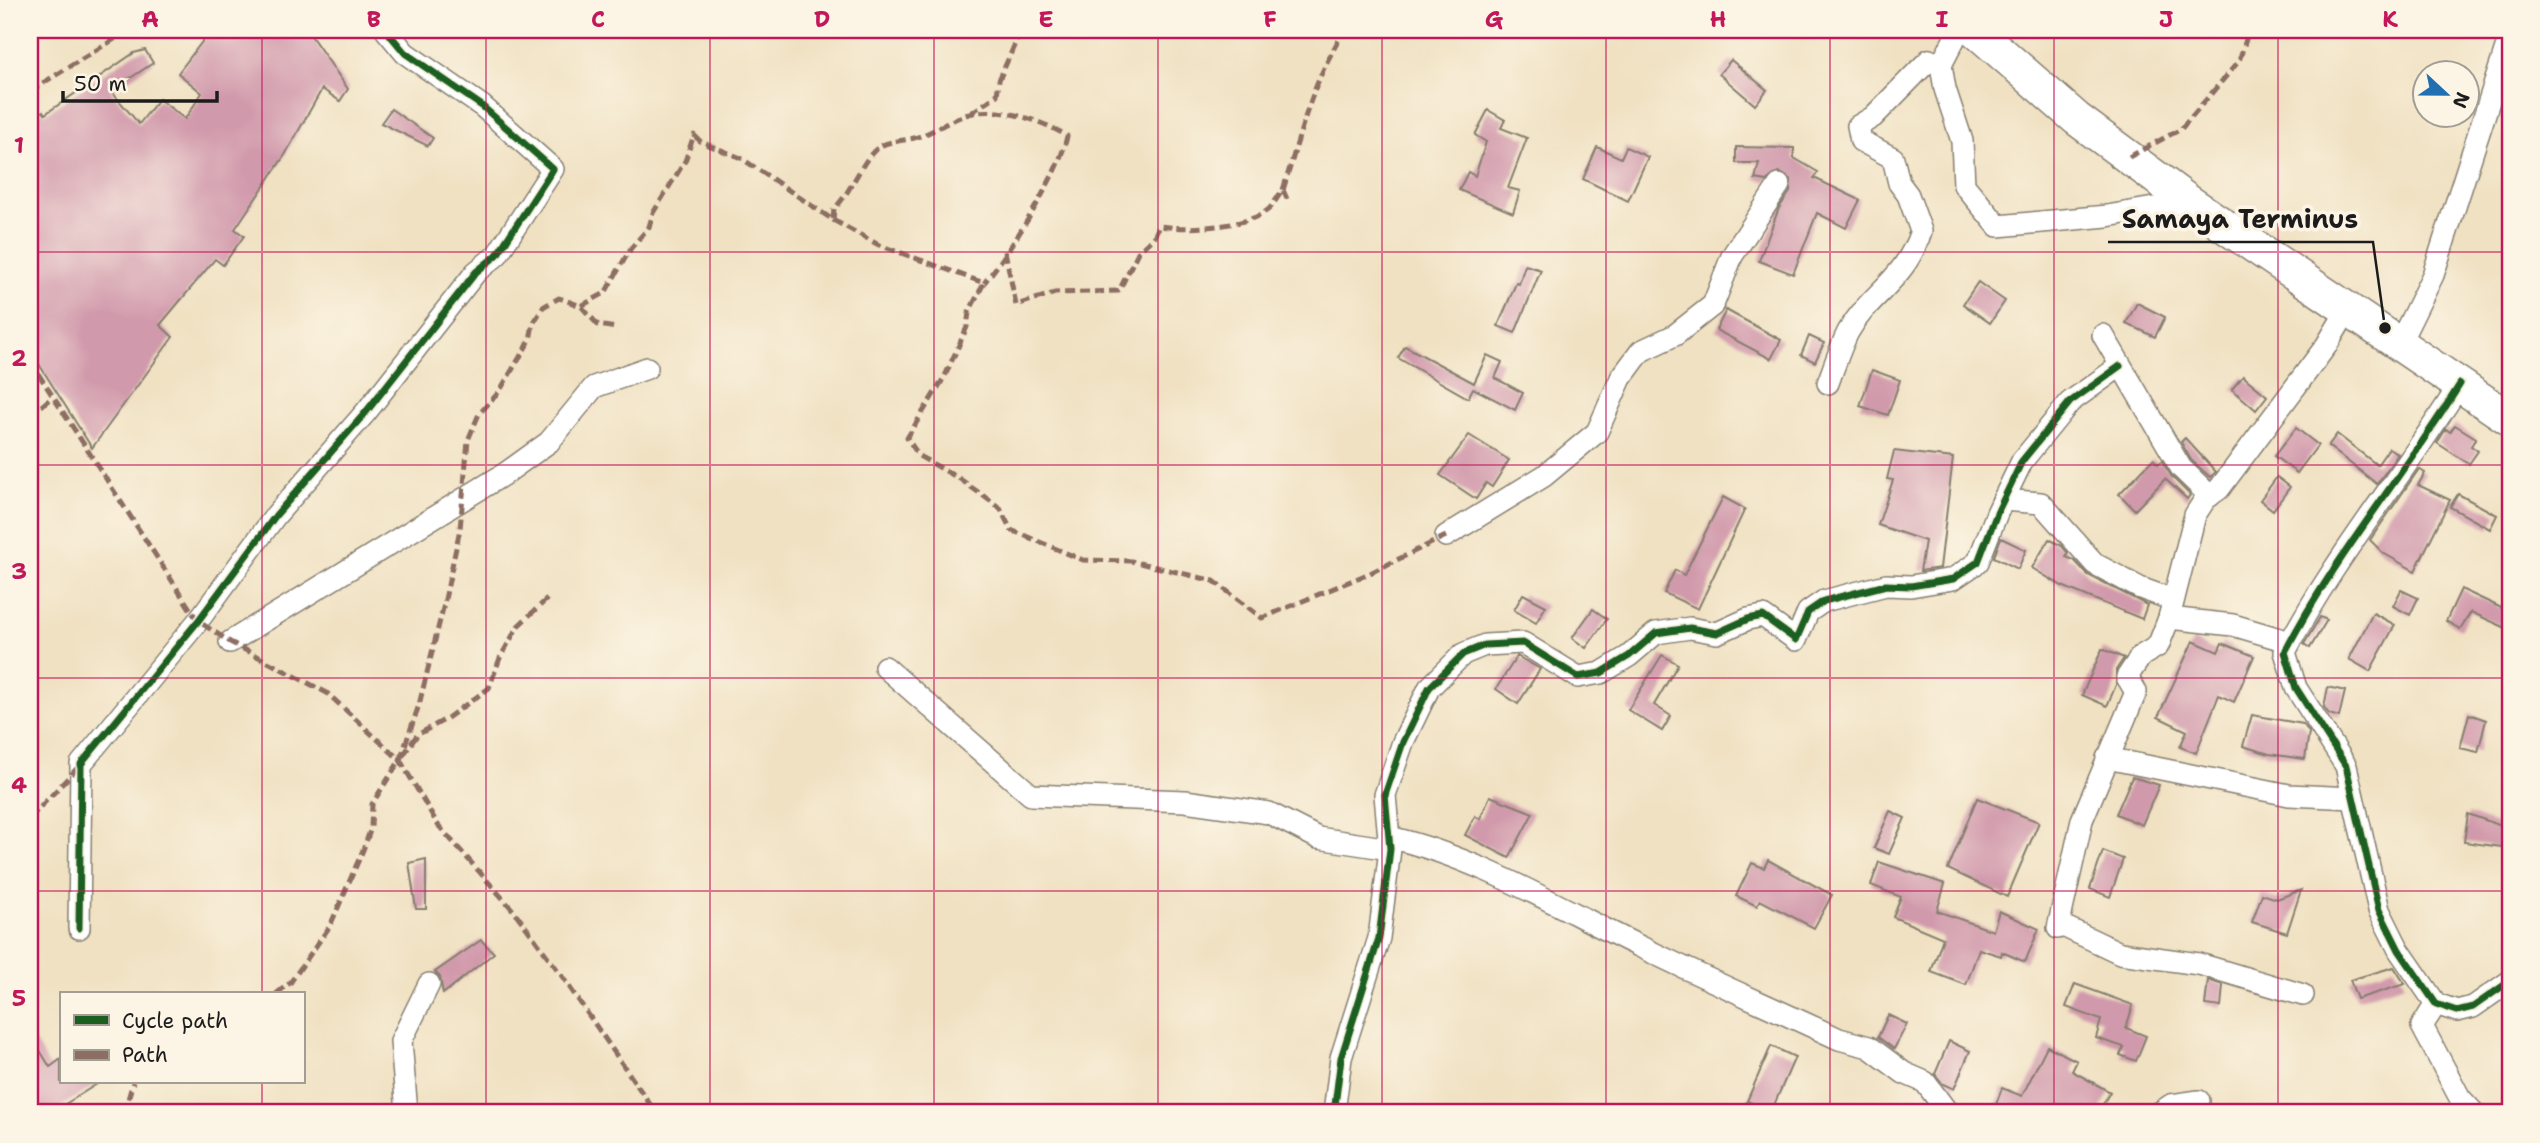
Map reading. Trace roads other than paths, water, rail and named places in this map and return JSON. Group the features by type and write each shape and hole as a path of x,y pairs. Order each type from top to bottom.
{"main road":[{"path":"1975,30 2077,119 2189,202 2510,419"}],"street":[{"path":"79,928 81,764 198,621 276,515 366,412 476,272 497,255 553,169 482,106 405,53 386,30"},
{"path":"1959,30 1941,65 1945,89 1962,141 1964,185 1998,226 2107,216 2189,202"},
{"path":"2399,344 2433,275 2510,36"},
{"path":"1828,383 1849,331 1899,275 1914,252 1922,231 1908,195 1899,183 1894,158 1861,141 1858,126 1873,117 1929,60 1941,65"},
{"path":"1446,536 1544,476 1597,432 1621,378 1641,351 1675,335 1713,305 1732,256 1779,184"},
{"path":"2303,995 2199,964 2120,953 2060,927 2082,820 2136,692 2127,677 2141,656 2158,646 2171,609 2195,515 2219,489 2326,346 2348,309"},
{"path":"2103,335 2181,468 2210,496"},
{"path":"1334,1113 1341,1058 1379,937 1389,843 1385,795 1403,742 1429,688 1463,654 1485,645 1523,643 1578,677 1601,673 1629,656 1656,633 1690,628 1717,633 1748,619 1763,616 1796,640 1808,612 1824,601 1886,585 1911,586 1953,579 1978,562 2022,461 2070,402 2120,366"},
{"path":"230,642 506,473 549,442 594,387 647,368"},
{"path":"2460,384 2429,435 2311,602 2285,652 2296,688 2346,766 2379,910 2399,950 2436,1004 2457,1011 2473,1007 2510,981"},
{"path":"2003,500 2041,503 2095,564 2140,588 2171,609 2290,642"},
{"path":"885,667 1031,795 1185,801 1269,813 1318,838 1434,847 1497,874 1642,948 1839,1039 1869,1047 1904,1073 1926,1082 1948,1113"},
{"path":"2107,758 2289,795 2353,798"},
{"path":"407,1113 401,1041 429,984"},
{"path":"2436,1004 2422,1026 2460,1098 2474,1113"},
{"path":"2159,1113 2171,1105 2199,1101"}],"place":[{"name":"Samaya Terminus","path":"2385,328"}]}
